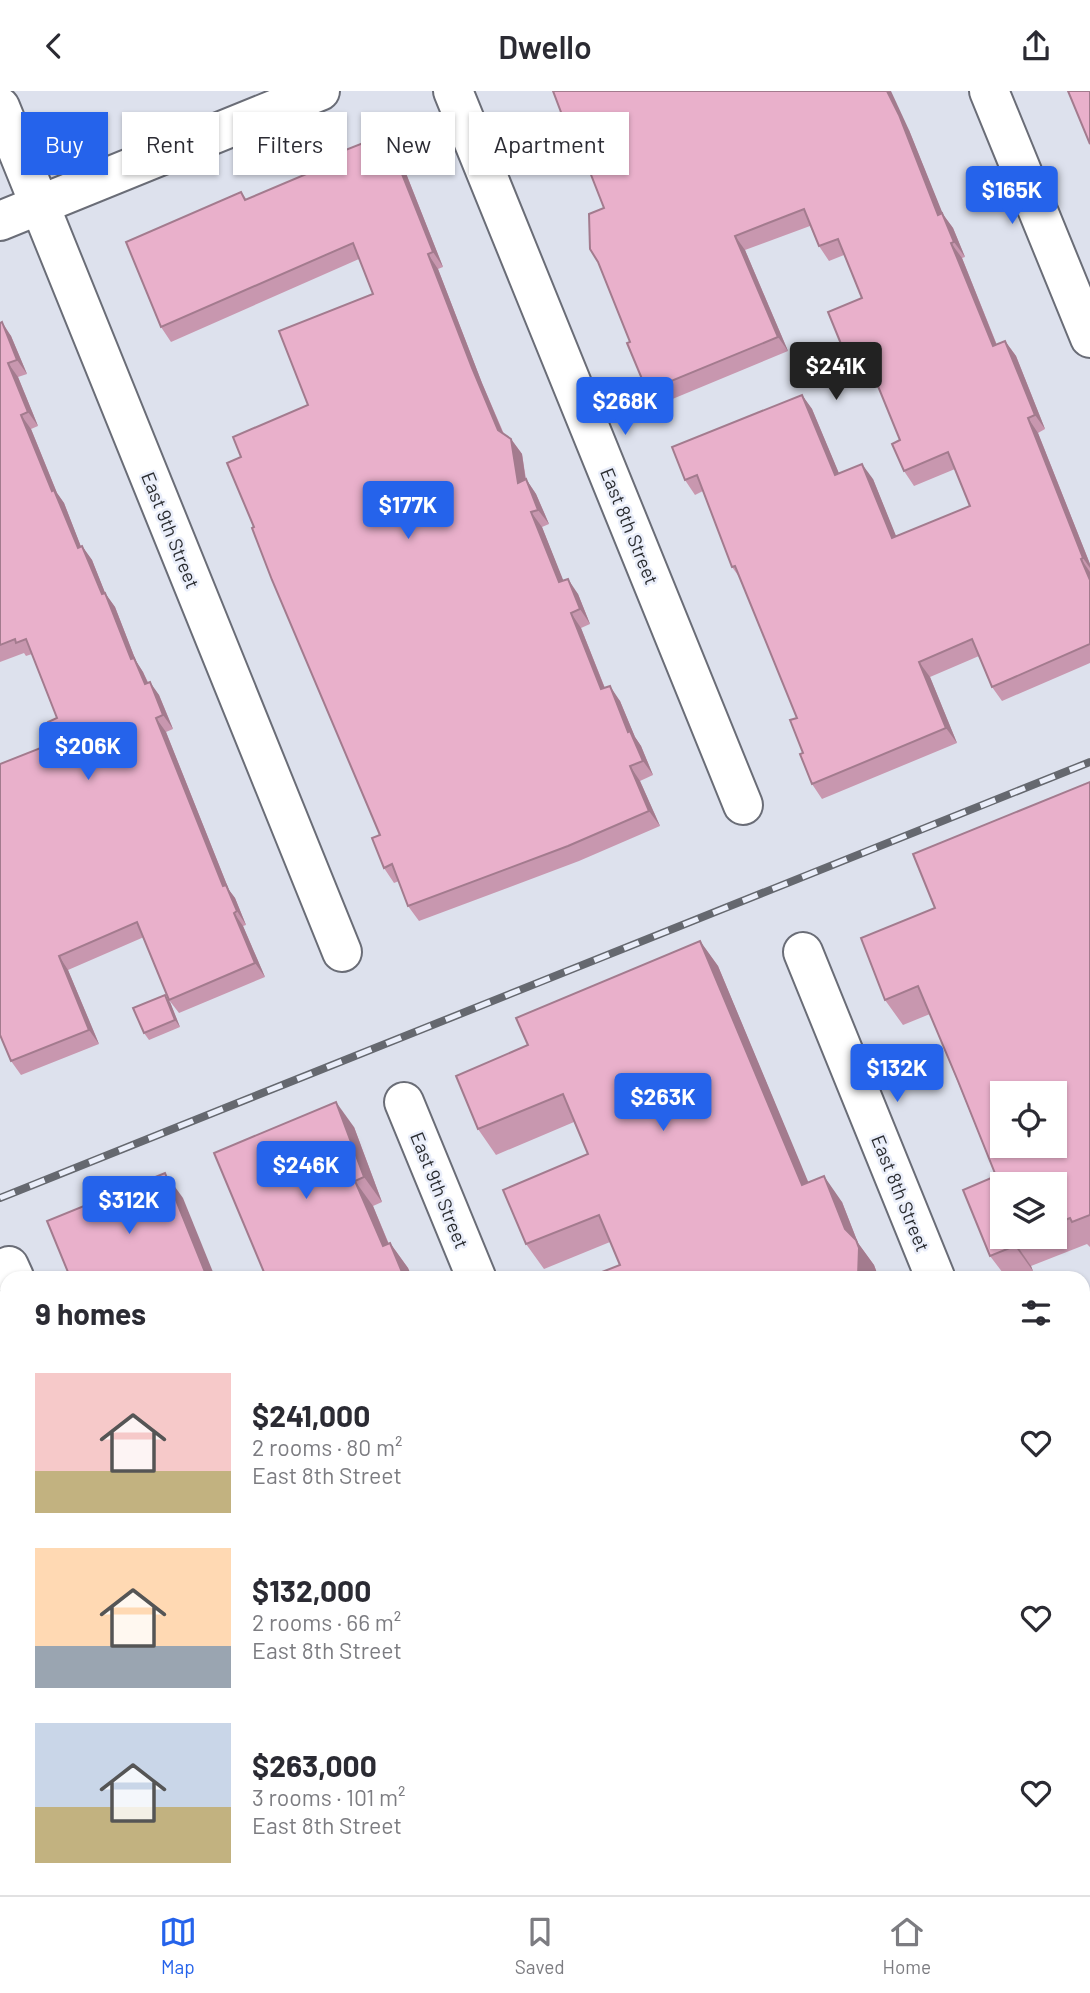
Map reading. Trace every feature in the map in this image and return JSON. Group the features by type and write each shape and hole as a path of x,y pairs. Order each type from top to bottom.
{"street":[{"path":"0,221 320,91"},
{"name":"East 8th Street","path":"453,91 743,805"},
{"path":"989,91 1090,338"},
{"name":"East 9th Street","path":"0,107 342,952"},
{"name":"East 8th Street","path":"803,952 933,1271"},
{"name":"East 9th Street","path":"404,1103 474,1271"}],"building":[{"path":"553,91 887,91 938,215 942,213 954,242 951,243 993,346 1005,341 1035,415 1028,418 1090,580 1090,644 992,687 972,639 919,662 946,728 812,784 790,720 797,718 735,566 732,567 697,475 685,480 672,447 802,395 835,475 862,464 892,538 970,506 948,452 904,471 892,444 900,440 869,364 852,371 828,312 862,298 838,239 819,246 804,209 735,236 778,337 647,391 598,262 590,249 589,214 604,208 591,175 629,175 629,112 561,112"},
{"path":"1068,91 1090,91 1090,144"},
{"path":"361,144 361,175 402,175 433,252 428,254 472,368 498,430 511,439 518,483 526,479 538,510 531,512 559,582 568,579 580,609 571,613 601,689 610,686 643,761 630,766 649,811 568,846 408,906 392,864 384,868 372,838 380,835 272,580 252,528 254,527 227,463 241,457 233,437 308,405 279,331 373,294 353,243 161,327 126,242 241,192 245,200 304,175 347,175 347,149"},
{"path":"2,322 17,360 8,363 28,412 21,415 78,548 82,546 102,594 105,593 131,659 134,658 145,684 150,682 163,715 156,718 223,886 226,885 237,911 234,913 255,963 169,1000 137,922 59,956 89,1030 11,1061 0,1035 0,764 56,742 48,722 57,718 26,639 16,643 15,639 0,645"},
{"path":"1090,782 1090,1215 1072,1222 1070,1218 1067,1219 1067,1172 994,1172 918,986 885,1000 861,938 935,908 913,854"},
{"path":"700,941 802,1185 824,1176 845,1229 856,1240 859,1248 858,1271 604,1271 620,1265 599,1215 526,1244 503,1190 588,1154 563,1094 478,1129 456,1076 528,1045 516,1018"},
{"path":"165,995 175,1020 144,1033 133,1008"},
{"path":"336,1102 364,1177 355,1181 383,1246 390,1243 402,1271 263,1271 214,1153"},
{"path":"165,1173 205,1271 68,1271 47,1221"},
{"path":"990,1179 990,1249 1008,1249 990,1256 963,1190"}],"railway":[{"path":"0,1198 1090,762"}]}
